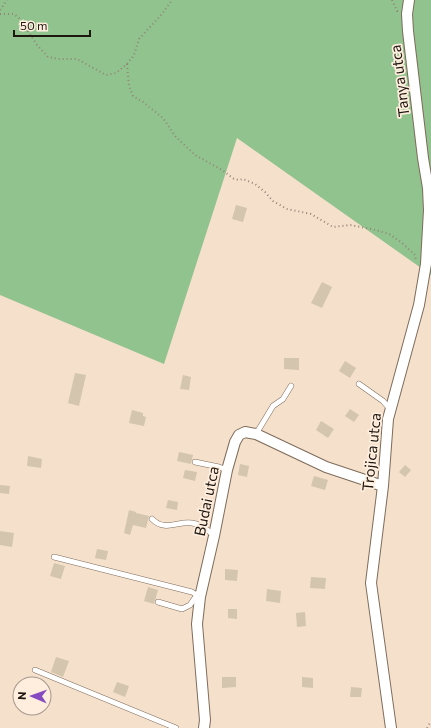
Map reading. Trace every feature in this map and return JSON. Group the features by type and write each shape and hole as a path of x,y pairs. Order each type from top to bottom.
{"street":[{"name":"Tanya utca","path":"410,0 407,14 423,158"},
{"name":"Trojica utca","path":"391,728 371,583 383,486 388,419 419,305 426,264 429,210 428,188 423,158"},
{"name":"Budai utca","path":"204,728 205,720 197,624 198,596 214,536 227,470 235,442 239,435 245,432 256,434"},
{"path":"256,434 326,467 383,486"}],"lane":[{"path":"360,384 383,401 390,409"},
{"path":"256,434 273,406 283,399 291,386"},
{"path":"195,462 227,470"},
{"path":"152,519 157,524 163,525 174,525 185,522 194,523 205,528 214,536"},
{"path":"54,557 101,568 198,596 182,609 158,602"},
{"path":"35,670 176,728"}],"path":[{"path":"0,10 7,0"},
{"path":"0,14 14,14 20,19 37,45 48,57 59,59 77,59 106,75 116,73 127,64 134,55 139,39 162,14 172,0"},
{"path":"127,64 129,86 133,96 163,118 176,136 195,155 222,170 234,179 243,179 255,184 265,192 272,201 287,209 311,214 333,227 350,225 389,234 401,242 415,255 416,263"},
{"path":"427,728 431,720"}],"green space":[{"path":"0,0 431,0 431,275 237,138 164,364 0,295"}],"building":[{"path":"236,205 247,208 243,222 232,219"},
{"path":"322,282 332,287 322,308 311,303"},
{"path":"284,358 299,358 299,370 284,369"},
{"path":"345,361 356,368 350,378 339,371"},
{"path":"75,373 86,375 79,406 68,403"},
{"path":"183,375 191,377 189,390 180,389"},
{"path":"350,409 359,415 354,422 345,416"},
{"path":"132,410 143,413 143,416 146,417 144,426 129,423"},
{"path":"321,421 334,429 328,438 316,430"},
{"path":"179,452 193,455 191,464 177,461"},
{"path":"28,456 42,459 41,468 27,466"},
{"path":"240,464 249,466 247,477 238,475"},
{"path":"405,465 411,470 405,477 399,472"},
{"path":"185,470 197,472 195,481 183,478"},
{"path":"314,476 328,480 325,490 311,486"},
{"path":"0,485 10,486 9,494 0,493"},
{"path":"168,500 178,502 177,510 166,508"},
{"path":"129,510 149,516 146,528 133,525 130,535 124,533"},
{"path":"0,531 14,533 12,547 0,545"},
{"path":"97,549 108,551 106,560 95,558"},
{"path":"54,563 65,566 61,579 50,576"},
{"path":"225,569 238,570 237,581 225,580"},
{"path":"311,577 326,578 325,589 310,588"},
{"path":"148,587 158,590 154,604 144,601"},
{"path":"267,589 281,591 280,603 266,601"},
{"path":"228,609 237,609 237,619 228,618"},
{"path":"305,612 306,626 297,627 296,613"},
{"path":"56,657 69,661 63,677 51,672"},
{"path":"222,677 236,677 236,687 222,688"},
{"path":"302,677 313,678 313,688 302,687"},
{"path":"117,682 129,686 125,697 113,692"},
{"path":"351,687 362,688 361,697 350,697"}]}
